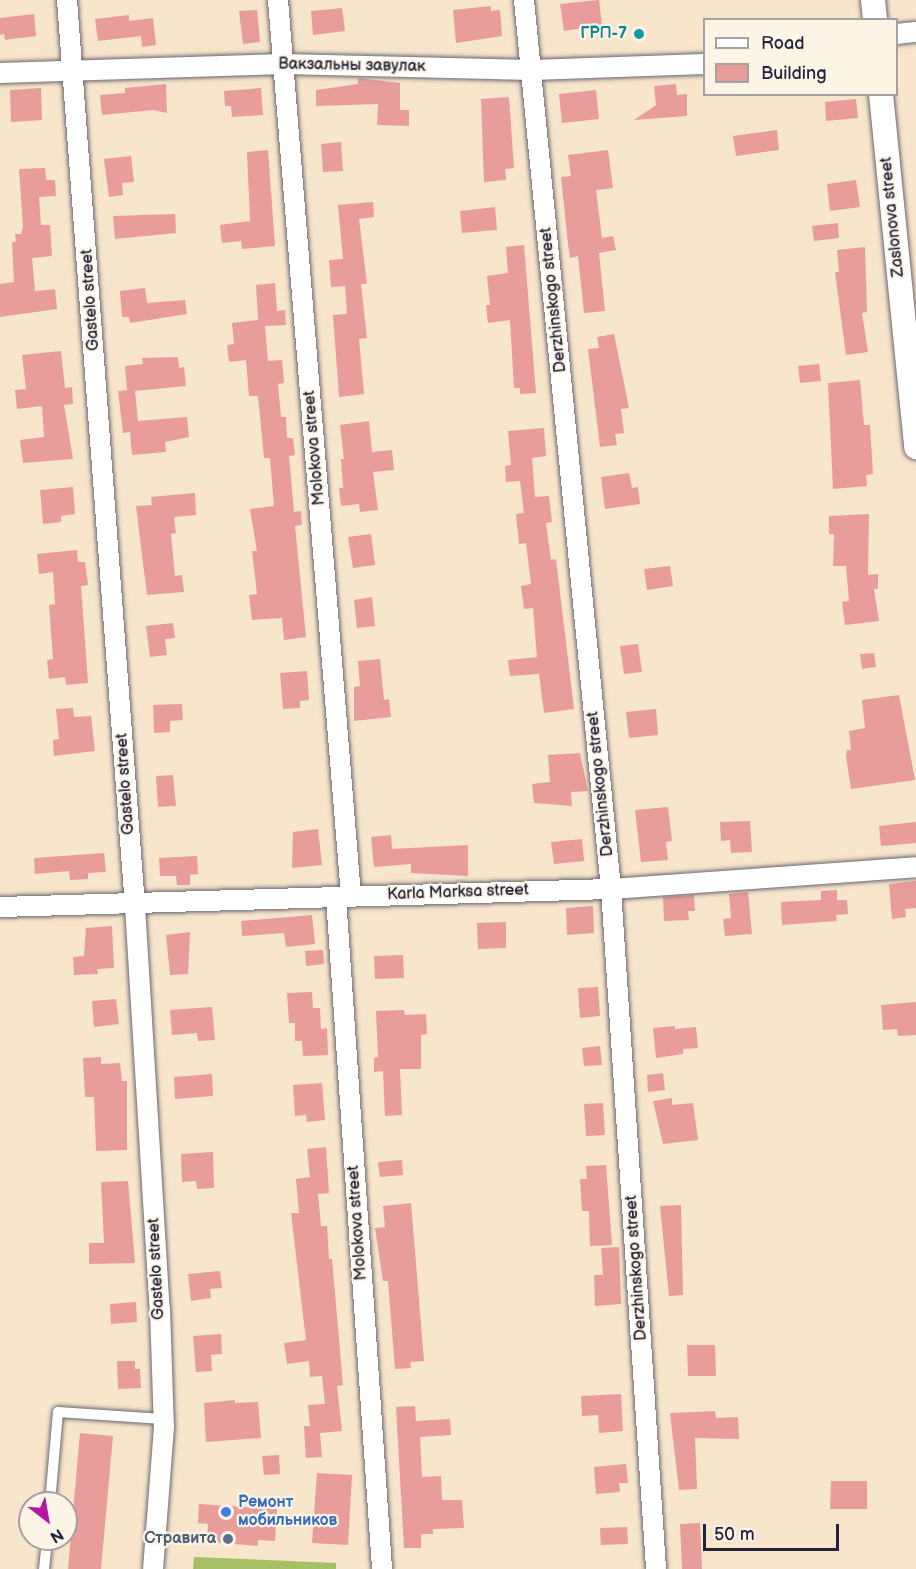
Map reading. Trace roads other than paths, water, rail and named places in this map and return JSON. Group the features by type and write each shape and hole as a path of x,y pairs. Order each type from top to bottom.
{"street":[{"name":"Gastelo street","path":"67,0 135,906 163,1419 153,1569"},
{"name":"Molokova street","path":"279,0 343,897 382,1569"},
{"name":"Derzhinskogo street","path":"524,0 611,889 657,1569"},
{"path":"873,0 875,18"},
{"path":"898,34 916,32"},
{"name":"Вакзальны завулак","path":"0,72 74,73 284,64 532,70 703,64"},
{"name":"Zaslonova street","path":"881,96 916,447"},
{"name":"Karla Marksa street","path":"0,908 135,906 611,889 916,867"}],"lane":[{"path":"51,1491 58,1412 163,1419"},
{"path":"44,1569 46,1551"}],"place":[{"name":"ГРП-7","path":"639,34"},
{"name":"Ремонт мобильников","path":"226,1512"},
{"name":"Стравита","path":"228,1539"}]}
